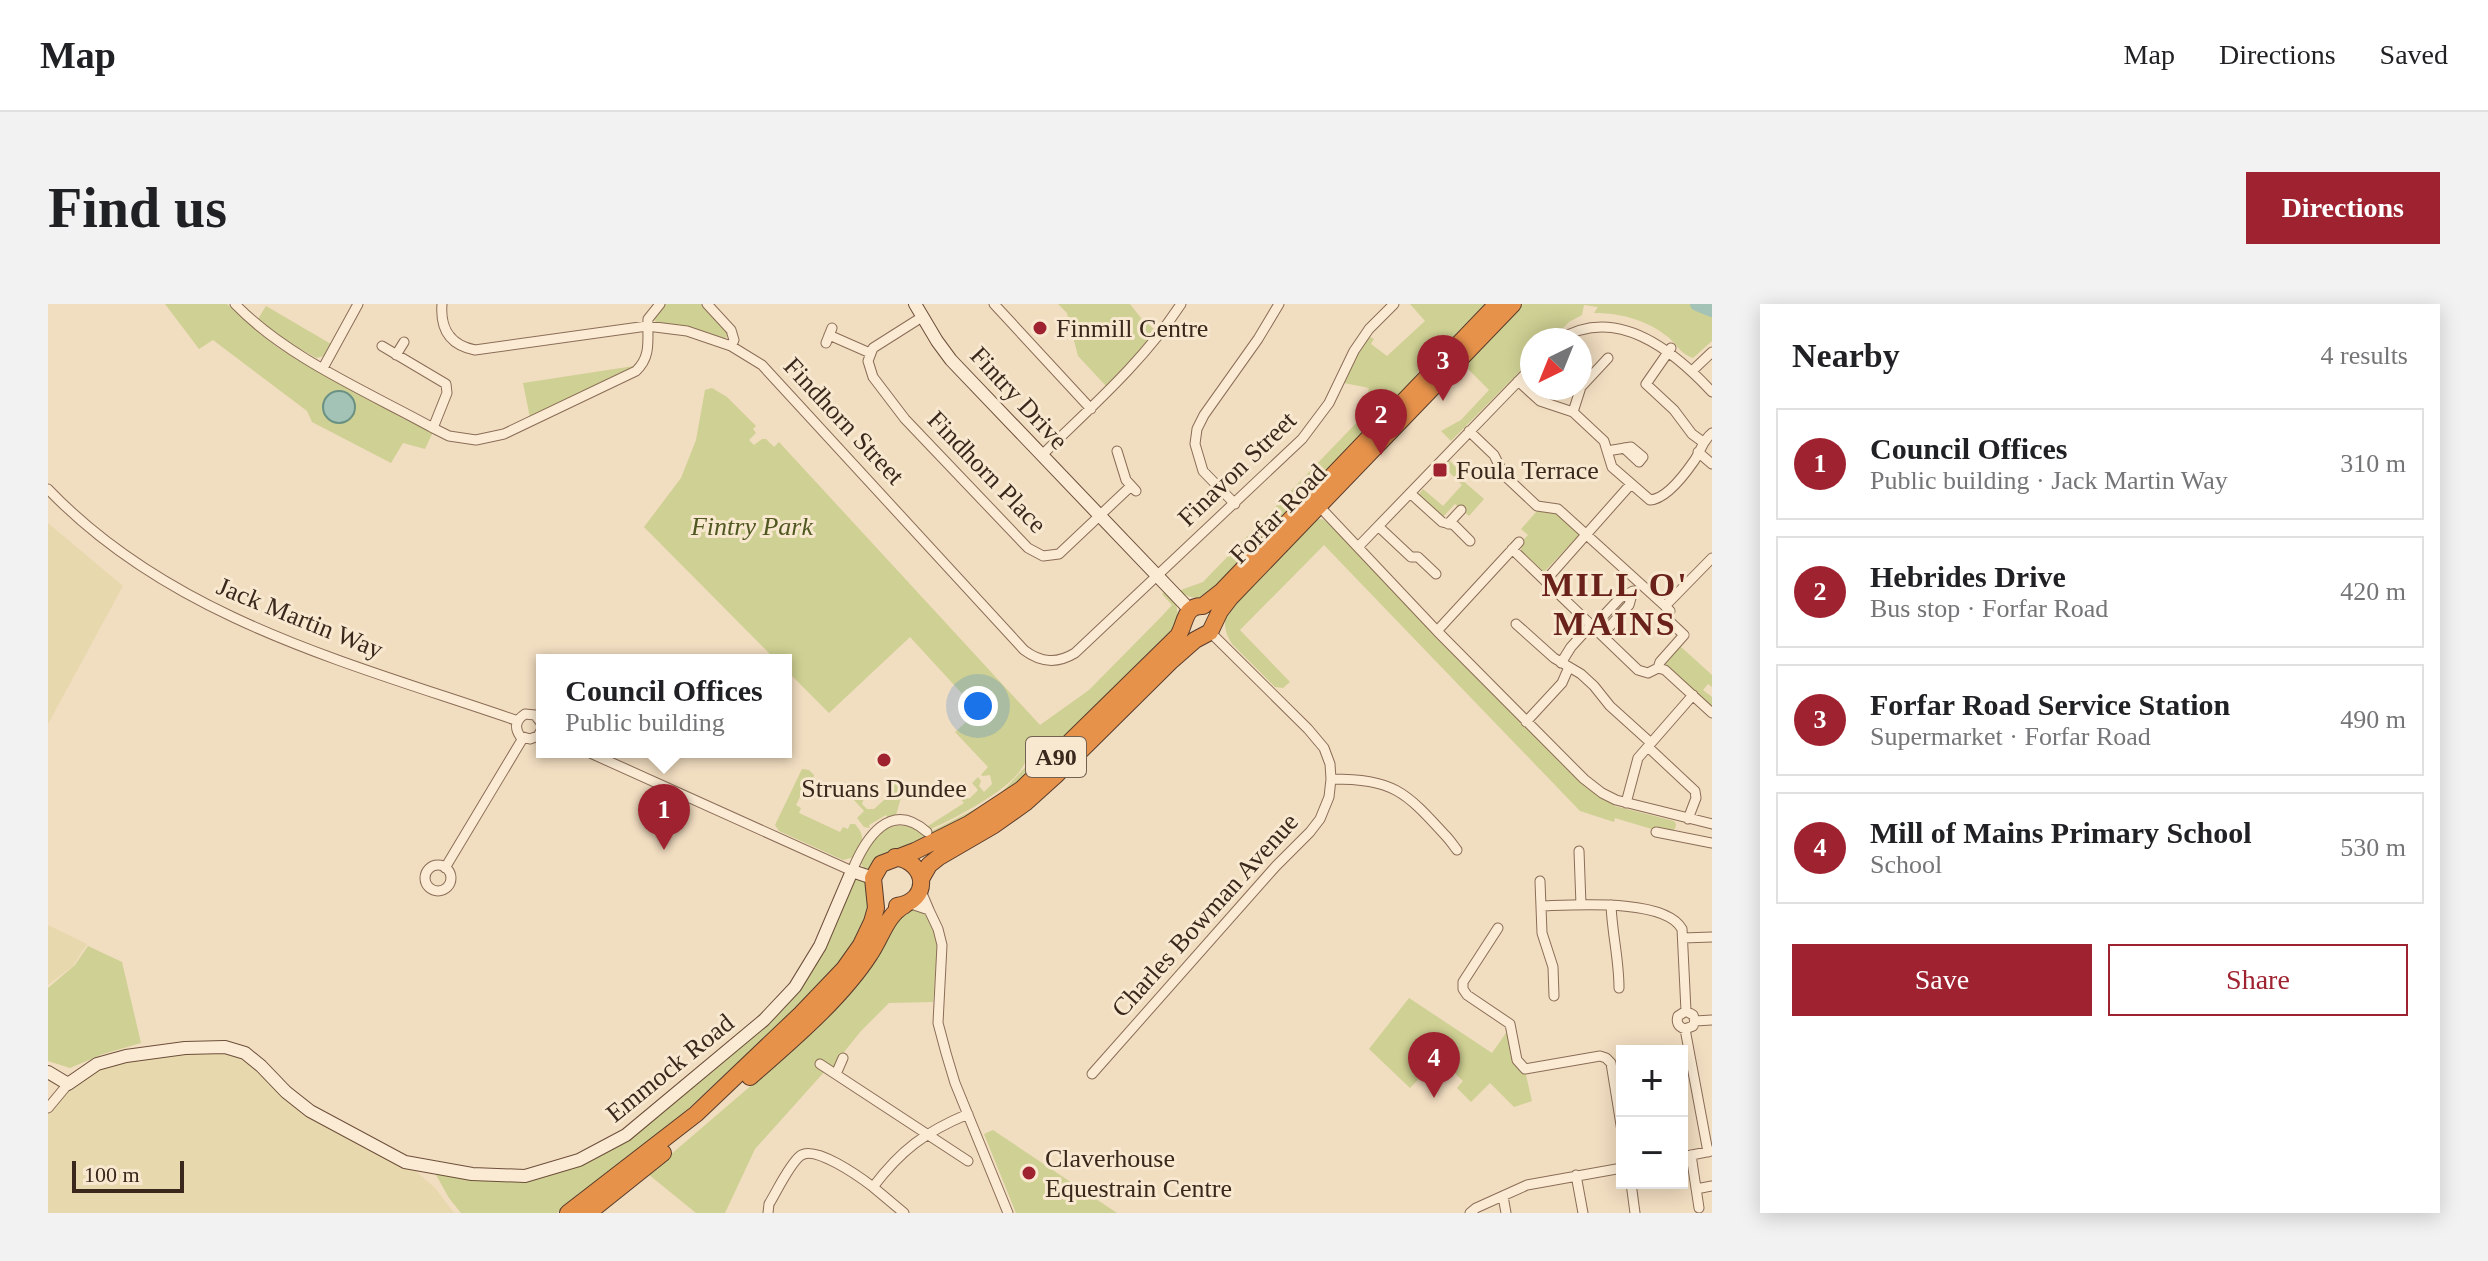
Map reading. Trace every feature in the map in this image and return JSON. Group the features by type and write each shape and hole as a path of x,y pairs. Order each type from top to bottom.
{"highway":[{"name":"Forfar Road","path":"895,857 915,851 969,824 1022,789 1178,636 1193,611 1222,591 1497,304"},
{"name":"Forfar Road","path":"921,883 925,870 939,857 1025,803 1170,662 1210,630 1230,598 1513,304"},
{"path":"1193,611 1213,613 1210,630 1192,633 1186,627 1193,611"},
{"path":"895,857 912,862 918,869 921,883"},
{"name":"A90","path":"874,885 881,864 895,857"},
{"name":"A90","path":"588,1213 698,1123 784,1047 859,970 891,917 917,896 921,883"},
{"path":"874,885 884,902 898,906 907,904"},
{"path":"568,1213 696,1114 844,969 861,945 876,908 874,885"}],"street":[{"path":"235,304 279,342 323,368 449,436 476,440 504,434 530,423 636,371 648,355 648,319 660,304"},
{"path":"323,368 358,304"},
{"name":"Findhorn Street","path":"442,304 443,325 447,334 464,347 475,350 647,326 687,331 731,346 762,365 1033,657 1055,661 1075,653 1158,577"},
{"path":"707,304 731,330 734,340 731,346"},
{"name":"Fintry Drive","path":"915,304 951,360 1193,611"},
{"path":"994,304 1091,409"},
{"path":"1042,455 1142,355 1181,304"},
{"path":"1235,504 1203,471 1195,444 1197,429 1279,304"},
{"name":"Finavon Street","path":"1158,577 1316,423 1354,351 1369,329 1392,305"},
{"path":"829,335 870,353 876,344 922,317"},
{"path":"1573,328 1579,323 1600,318 1638,326 1671,348 1712,392"},
{"path":"396,355 404,342"},
{"path":"382,346 446,384 447,393 433,428"},
{"path":"1671,348 1646,384 1703,442"},
{"path":"1692,371 1712,352"},
{"name":"Findhorn Place","path":"870,353 868,361 873,377 905,419 1035,553 1059,554 1100,516"},
{"path":"1573,412 1581,387 1608,358"},
{"path":"1358,547 1518,381 1540,401 1573,412 1600,437 1612,467 1645,497 1656,500 1694,461 1703,442 1712,433"},
{"path":"1469,431 1494,455 1504,475 1537,506 1558,509 1637,588 1670,611 1665,617 1684,635 1658,668"},
{"path":"1607,451 1624,448"},
{"path":"1100,516 1134,488 1126,480 1117,451"},
{"path":"1698,452 1712,464"},
{"path":"1545,581 1631,484"},
{"name":"Jack Martin Way","path":"48,489 100,537 151,573 217,611 282,640 518,721 522,716 536,716"},
{"path":"1410,493 1442,522 1454,525 1470,541"},
{"path":"1318,505 1584,779 1602,793 1626,803 1712,824"},
{"path":"1448,524 1461,510"},
{"path":"1379,527 1411,557 1418,557 1436,574"},
{"path":"1437,631 1516,545 1545,581 1638,670 1648,673 1658,668 1665,670 1712,713"},
{"path":"1665,606 1712,558"},
{"path":"1703,565 1712,573"},
{"path":"1526,722 1562,683 1571,647 1620,598 1637,588"},
{"path":"1602,635 1629,605 1637,588"},
{"path":"1516,624 1587,680 1695,791 1696,798 1679,837"},
{"path":"1210,630 1324,748 1331,779 1363,779 1392,787 1404,795 1457,850"},
{"path":"1626,803 1638,758 1693,695"},
{"path":"445,868 523,738 518,732 518,721"},
{"name":"Jack Martin Way","path":"523,738 536,737"},
{"path":"601,758 852,871 874,885"},
{"name":"Charles Bowman Avenue","path":"1092,1074 1276,866 1310,832 1326,808 1331,779"},
{"name":"Emmock Road","path":"48,1108 68,1084 97,1064 126,1056 185,1048 225,1047 245,1053 310,1111 405,1162 472,1174 525,1176 579,1160 626,1135 764,1020 795,987 820,946 869,837 880,826 900,820 909,821 927,832"},
{"path":"1656,832 1712,843"},
{"path":"1579,851 1581,905"},
{"path":"1540,881 1542,933 1553,967 1554,996"},
{"path":"921,883 923,899 938,929 942,945 938,1023 955,1083 1008,1213"},
{"path":"907,904 929,910"},
{"path":"1611,905 1612,935 1619,959 1619,988"},
{"path":"1541,906 1621,905 1670,916 1678,922 1683,938 1686,1011"},
{"path":"1498,928 1463,982 1463,989 1467,995 1510,1024 1517,1060 1525,1069 1600,1056 1606,1058 1611,1063 1620,1117"},
{"path":"1683,938 1712,937"},
{"path":"1685,1029 1693,1026 1695,1021 1693,1015 1686,1011"},
{"path":"1686,1011 1678,1016 1677,1021 1685,1029 1710,1152 1688,1156"},
{"path":"1695,1021 1712,1020"},
{"path":"836,1074 843,1058"},
{"path":"820,1064 968,1161"},
{"path":"48,1072 68,1084"},
{"path":"873,1187 891,1164 926,1134 968,1114"},
{"path":"768,1213 769,1204 798,1158 808,1152 814,1152 873,1187 904,1213"},
{"path":"1688,1163 1699,1208"},
{"path":"1470,1213 1487,1208 1503,1196 1527,1185 1616,1169"},
{"path":"1576,1175 1583,1213"},
{"path":"1696,1189 1712,1186"},
{"path":"1632,1189 1635,1213"},
{"path":"1503,1196 1506,1213"}],"shaded area":[{"path":"339,391 351,395 355,407 351,419 339,423 327,419 323,407 327,395"},
{"path":"48,523 123,586 48,724"},
{"path":"48,925 87,944 73,966 48,985"},
{"path":"185,1048 245,1053 286,1092 405,1162 435,1188 454,1213 48,1213 48,1108 97,1064"}],"green space":[{"path":"165,304 227,304 277,347 404,419 433,432 425,449 403,443 391,463 312,422 307,411 213,340 199,349"},
{"path":"664,304 703,304 728,332 727,337 723,339 656,322 654,319"},
{"path":"1058,304 1130,304 1155,330 1106,386 1078,356 1067,313"},
{"path":"1410,304 1490,304 1449,346 1433,358 1427,354 1408,389 1380,417 1377,415 1374,422 1215,591 1196,598 1178,591 1203,582 1363,416 1369,388 1344,383 1354,358 1360,346 1370,337 1374,339 1371,344 1387,356 1425,321"},
{"path":"1523,304 1712,304 1712,341 1693,358 1651,326 1624,316 1594,313 1598,307 1584,305 1582,315 1563,328 1520,328 1520,371 1451,441 1441,431 1461,420 1489,390 1465,366"},
{"path":"266,306 331,344 324,356 316,358 258,319"},
{"path":"634,366 530,418 523,383"},
{"name":"Fintry Park","path":"712,388 727,397 756,426 753,429 756,433 749,440 754,445 762,439 774,447 779,442 1040,725 1089,690 1162,616 1172,605 1162,594 1165,591 1176,603 1179,622 1166,643 1004,796 871,869 864,868 860,863 877,834 890,827 904,826 924,835 983,805 1002,792 1032,760 1055,746 1030,759 1027,756 1014,778 987,799 931,829 928,826 964,803 958,796 962,792 969,799 978,790 972,783 978,777 981,781 979,786 984,792 992,784 990,775 981,775 988,767 955,732 978,711 910,637 829,713 792,676 792,654 770,654 644,527 681,478 696,440 705,390"},
{"path":"1449,460 1464,475 1461,479 1484,499 1469,516 1455,504 1442,518 1418,495 1423,489 1443,506 1462,485 1446,469"},
{"path":"1537,511 1556,512 1580,534 1544,572 1521,551 1522,541 1528,535 1521,529"},
{"path":"1322,519 1574,776 1615,806 1674,821 1675,829 1672,831 1656,826 1655,830 1580,811 1324,545 1240,630 1290,682 1283,688 1275,687 1232,644 1225,628 1227,612 1314,520"},
{"path":"1680,646 1712,675 1712,687 1708,684 1703,690 1712,697 1712,706 1664,664"},
{"path":"802,769 814,775 796,805 801,808 799,813 840,832 843,827 848,829 850,824 855,824 862,840 854,857 843,860 779,831 775,825"},
{"path":"845,782 851,785 850,790 855,796 864,798 862,804 867,809 874,809 894,791 891,787 895,784 900,786 902,794 896,815 888,818 886,815 869,825 870,828 864,827 857,818 864,811 841,786"},
{"path":"860,877 870,881 872,900 860,938 782,1021 688,1109 557,1213 461,1213 435,1173 509,1178 618,1144 798,987 853,882"},
{"path":"917,909 928,917 938,944 933,1002 889,1003 861,1031 836,1065 825,1071 755,1149 725,1213 696,1213 648,1174 817,1029 869,967 893,924 905,911"},
{"path":"88,946 122,962 141,1043 70,1068 48,1061 48,988 75,965"},
{"path":"1409,998 1492,1053 1508,1030 1511,1055 1516,1066 1526,1075 1532,1101 1514,1107 1490,1083 1471,1102 1457,1088 1463,1081 1439,1058 1410,1088 1369,1049"},
{"name":"Claverhouse Equestrain Centre","path":"993,1130 1117,1213 1016,1213 984,1134"}],"waterway":[{"path":"1697,304 1712,310"}],"place":[{"name":"Finmill Centre","path":"1040,328"},
{"name":"Forfar Road Service Station","path":"1443,401"},
{"name":"Hebrides Drive","path":"1381,455"},
{"name":"Foula Terrace","path":"1440,470"},
{"name":"Struans Dundee","path":"884,760"},
{"name":"Council Offices","path":"664,850"},
{"name":"Mill of Mains Primary School","path":"1434,1098"},
{"name":"Claverhouse Equestrain Centre","path":"1029,1173"}],"district":[{"name":"MILL O' MAINS","path":"1615,604"}]}
